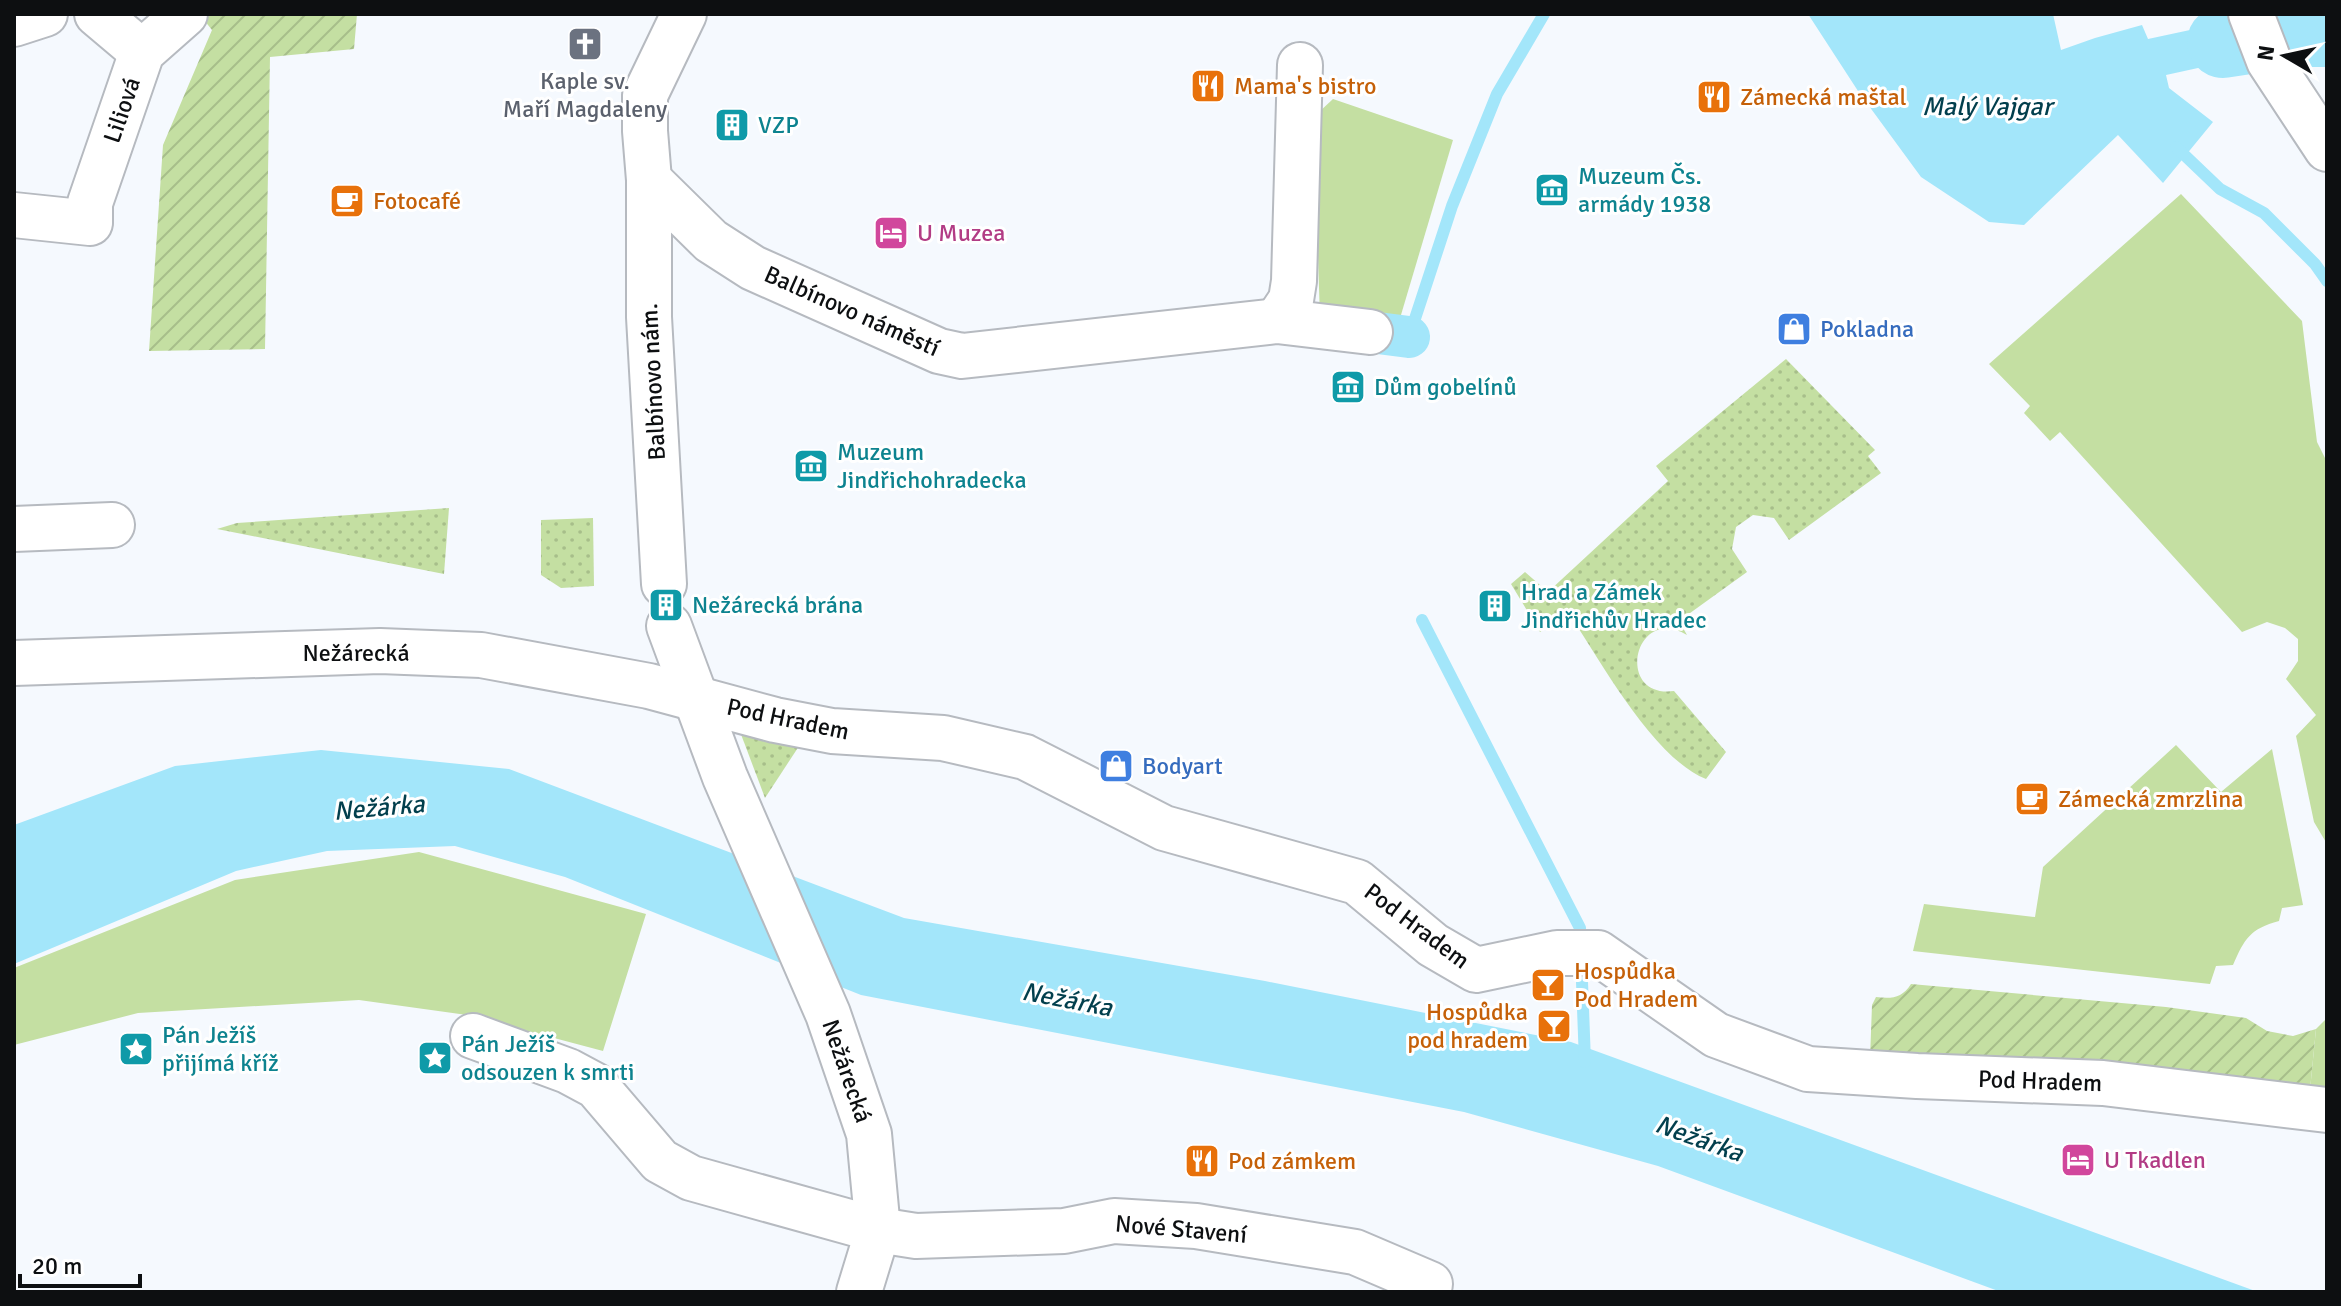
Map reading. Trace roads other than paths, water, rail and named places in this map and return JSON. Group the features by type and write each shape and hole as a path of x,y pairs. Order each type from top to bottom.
{"street":[{"path":"14,24 45,14"},
{"path":"97,14 142,52"},
{"name":"Liliová","path":"14,216 90,223 90,203 142,52 185,14"},
{"name":"Balbínovo nám.","path":"664,584 649,317 649,180 645,95 684,14"},
{"path":"2251,14 2269,61 2327,149"},
{"path":"1277,321 1291,300 1294,281 1300,65"},
{"name":"Balbínovo náměstí","path":"649,180 711,241 753,268 939,351 962,356 1277,321 1370,332"},
{"path":"14,529 112,525"},
{"name":"Nežárecká","path":"669,626 725,777 828,1014 869,1134 878,1230 859,1292"},
{"name":"Nežárecká","path":"14,663 380,651 467,654 615,679 694,698"},
{"name":"Pod Hradem","path":"694,698 775,720 832,731 943,738 1025,757 1164,828 1357,882 1433,945 1476,970 1577,953 1716,1035 1808,1069 2103,1083 2327,1110"},
{"path":"473,1036 568,1071 596,1086 660,1161 691,1178 878,1230"},
{"name":"Nové Stavení","path":"878,1230 916,1236 1064,1231 1114,1221 1196,1226 1355,1252 1430,1284"}],"water":[{"name":"Malý Vajgar","path":"1808,14 2053,14 2061,50 2142,25 2148,39 2218,24 2230,61 2166,75 2169,88 2213,122 2163,183 2118,135 2024,225 1989,222 1921,177 1858,91"},
{"name":"Nežárka","path":"321,750 509,769 904,918 1265,981 1571,1042 2258,1292 2001,1292 1658,1166 1464,1112 861,995 565,877 455,846 327,851 236,871 14,964 14,825 175,766"}],"waterway":[{"path":"1406,351 1452,206 1497,94 1544,14"},
{"path":"2223,42 2295,31 2327,31"},
{"path":"2176,147 2220,189 2264,213 2315,264 2327,281"},
{"path":"1370,332 1409,337"},
{"path":"1422,620 1580,928 1585,1062"}],"place":[{"name":"Kaple sv. Maří Magdaleny","path":"585,44"},
{"name":"Mama's bistro","path":"1208,86"},
{"name":"Zámecká maštal","path":"1714,97"},
{"name":"VZP","path":"732,125"},
{"name":"Muzeum Čs. armády 1938","path":"1552,190"},
{"name":"Fotocafé","path":"347,201"},
{"name":"U Muzea","path":"891,233"},
{"name":"Pokladna","path":"1794,329"},
{"name":"Dům gobelínů","path":"1348,387"},
{"name":"Muzeum Jindřichohradecka","path":"811,466"},
{"name":"Nežárecká brána","path":"666,605"},
{"name":"Hrad a Zámek Jindřichův Hradec","path":"1495,606"},
{"name":"Bodyart","path":"1116,766"},
{"name":"Zámecká zmrzlina","path":"2032,799"},
{"name":"Hospůdka Pod Hradem","path":"1548,985"},
{"name":"Hospůdka pod hradem","path":"1554,1026"},
{"name":"Pán Ježíš přijímá kříž","path":"136,1049"},
{"name":"Pán Ježíš odsouzen k smrti","path":"435,1058"},
{"name":"U Tkadlen","path":"2078,1160"},
{"name":"Pod zámkem","path":"1202,1161"}]}
